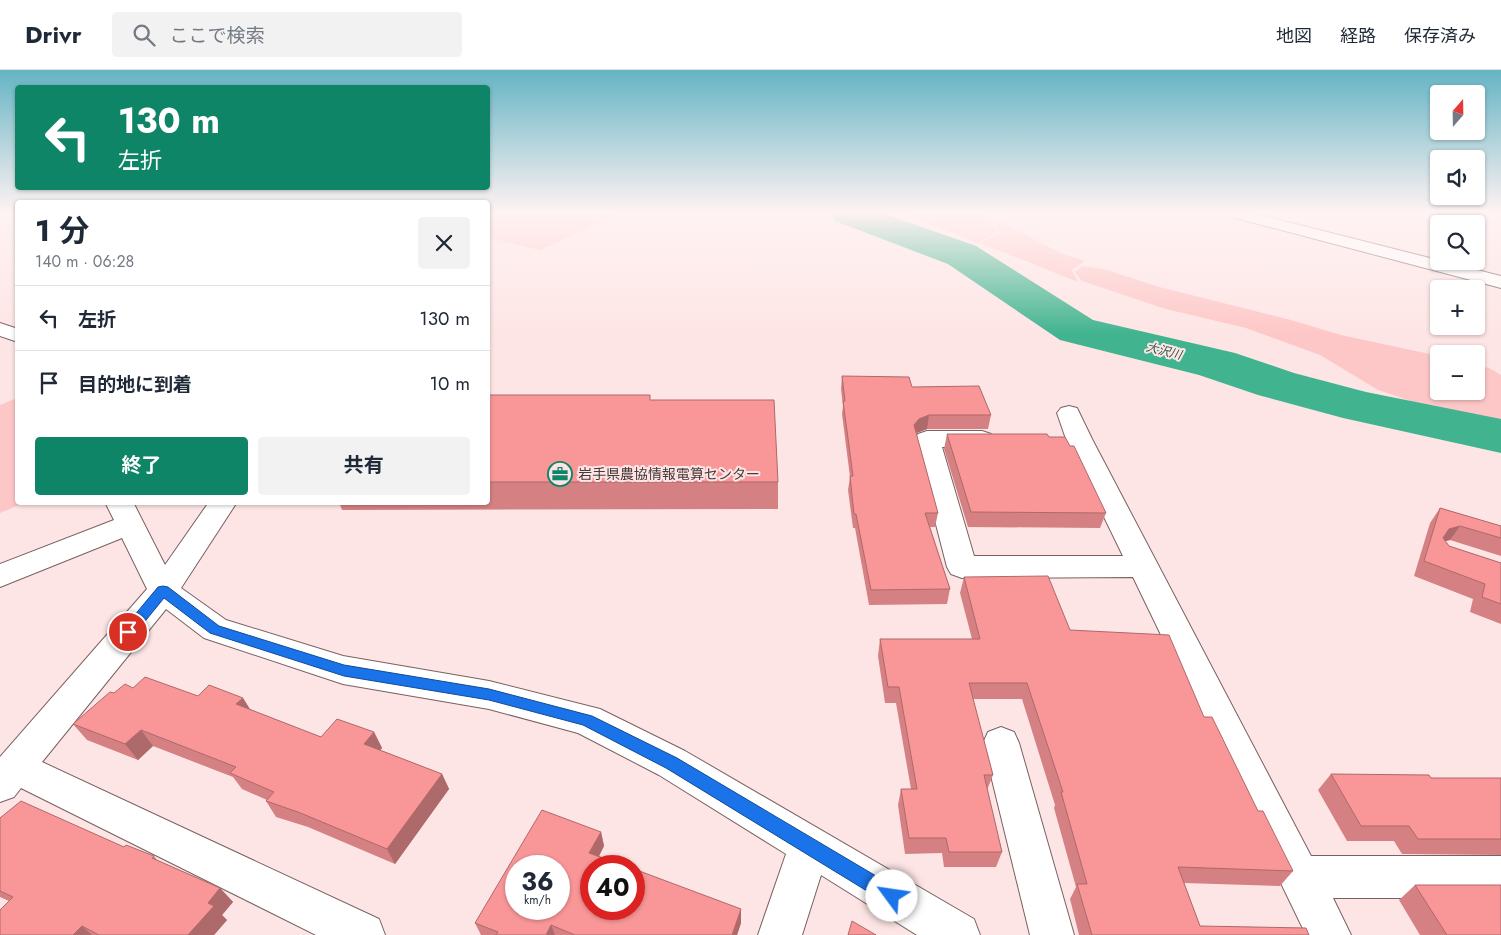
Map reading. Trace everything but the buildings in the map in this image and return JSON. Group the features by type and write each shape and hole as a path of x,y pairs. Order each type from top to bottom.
{"street":[{"path":"1390,253 1501,282"},
{"path":"0,329 15,335"},
{"path":"1066,430 1143,566 1329,935"},
{"path":"1003,439 927,439 962,567 1143,566"},
{"path":"222,505 163,590 8,776 363,935"},
{"path":"0,576 125,513 163,590 215,630 344,670 489,694 587,720 672,763 958,935"},
{"path":"1002,743 1052,935"},
{"path":"780,935 809,846"},
{"path":"1300,877 1501,877"}],"shaded area":[{"path":"1006,253 1062,253 1085,261 1072,270 1078,282"},
{"path":"1083,266 1107,270 1159,287 1291,320 1341,335 1430,354 1430,400 1485,400 1485,367 1489,368 1501,375 1501,429 1458,417 1378,390 1320,355 1246,328 1166,309 1082,281 1075,272"},
{"path":"15,399 15,505 19,505 0,513 0,405"}],"waterway":[{"name":"大沢川","path":"958,253 1077,330 1217,364 1276,384 1362,407 1501,436"}],"place":[{"name":"岩手県農協情報電算センター","path":"560,474"}],"route":[{"path":"128,632 163,590 215,630 344,670 489,694 587,720 672,763 892,896"}]}
